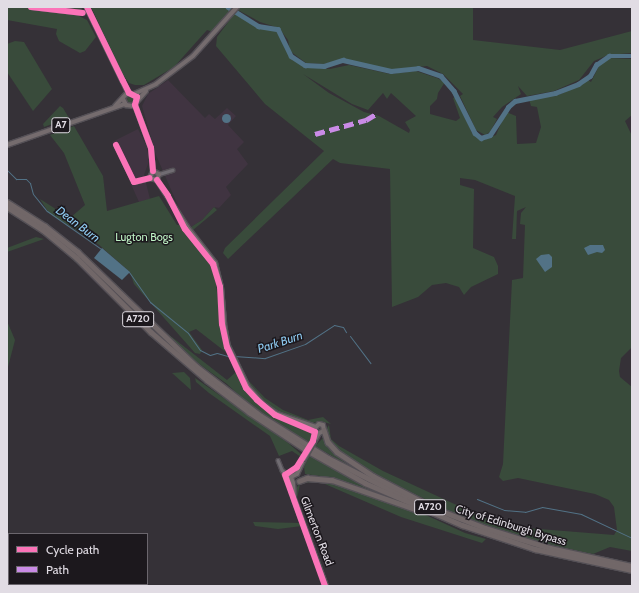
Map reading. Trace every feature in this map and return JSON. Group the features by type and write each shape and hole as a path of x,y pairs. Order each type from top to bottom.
{"highway":[{"name":"City of Edinburgh Bypass","path":"7,202 69,245 174,347 261,416 349,469 460,520 544,547 632,566"},
{"name":"City of Edinburgh Bypass","path":"7,207 66,248 164,343 249,412 305,449 353,476 462,525 535,548 632,570"},
{"path":"324,430 333,450 356,466 460,520"},
{"path":"299,481 307,478 332,480 462,525"}],"main road":[{"path":"31,7 83,13 86,16 89,14"},
{"name":"A7","path":"115,106 128,95 148,88 174,72 212,38 237,7"},
{"path":"83,13 87,8"},
{"path":"87,8 123,81 128,95 125,104 133,106 151,148 153,171 150,178 157,180 187,228 215,263 221,287 226,335 232,357 248,387 263,404 282,417 316,427 319,432"},
{"name":"A7","path":"137,99 148,88"},
{"path":"128,95 137,99 133,106"},
{"name":"A7","path":"7,145 115,106 125,104"},
{"path":"153,171 159,174 157,180"},
{"path":"291,477 296,474 319,432 324,430 321,424 316,427"},
{"path":"293,483 299,481 296,474"},
{"name":"Gilmerton Road","path":"291,477 294,499 326,586"}],"street":[{"path":"116,145 134,182 150,178"},
{"path":"159,174 172,170"},
{"path":"278,460 282,470 291,477"}],"shaded area":[{"path":"168,80 205,118 209,114 215,119 227,108 236,116 228,125 244,142 237,149 248,164 226,187 231,195 219,208 214,207 202,220 191,227 179,208 156,155 142,106 148,94"},
{"path":"138,129 147,147 149,161 144,175 150,199 139,202 112,142"}],"green space":[{"path":"7,7 32,8 79,16 87,20 96,37 85,51 80,53 59,41 56,34 57,29 7,20"},
{"path":"50,7 83,7 80,11"},
{"path":"91,7 227,7 230,11 213,32 207,30 174,67 144,85 135,85 129,83 122,73"},
{"path":"241,7 473,7 473,40 560,50 632,31 632,53 608,55 594,61 579,80 554,91 527,96 518,86 521,94 502,107 493,117 497,119 490,132 485,135 476,130 460,96 463,94 443,74 427,66 390,70 343,59 324,64 306,63 290,51 288,40 279,28 260,22 238,10"},
{"path":"235,13 253,25 274,29 281,34 285,49 293,60 306,67 330,69 349,65 390,74 416,71 437,78 445,82 438,93 437,99 430,106 430,114 456,121 460,118 453,98 456,97 472,133 481,141 496,135 506,112 516,116 517,144 536,143 541,127 537,107 531,106 529,99 561,94 588,80 591,82 600,64 610,58 632,59 632,115 625,121 632,136 632,347 621,358 619,371 620,377 632,387 632,551 610,547 593,554 540,542 477,522 444,509 370,471 342,453 329,440 327,428 329,425 331,439 339,446 383,471 502,526 614,535 617,530 614,507 609,500 595,494 518,478 503,481 499,477 503,464 512,280 523,278 525,225 520,224 521,213 526,207 517,211 516,239 512,239 515,196 475,180 460,178 460,185 474,189 473,248 494,257 498,266 498,274 471,287 464,295 459,287 446,283 432,285 418,297 392,307 390,169 340,163 333,159 228,259 223,253 225,248 324,151 265,104 216,46 217,37","holes":["303,74 352,104 368,110 383,93 387,99 391,93 416,116 405,122 410,130 409,133 379,116 364,112 329,93"]},
{"path":"15,41 24,42 52,89 33,111 7,72 7,44"},
{"path":"130,95 135,100 130,105 125,100"},
{"path":"60,106 69,118 44,127 43,124"},
{"name":"Lugton Bogs","path":"74,126 103,176 107,211 159,196 177,225 179,225 209,260 215,275 221,328 227,353 196,329 189,332 202,350 200,354 195,353 134,284 130,272 98,244 49,213 40,199 70,218 85,205 64,153 50,135"},
{"path":"214,207 217,210 193,230 191,227 202,220"},
{"path":"36,237 44,239 7,252 7,248"},
{"path":"7,321 15,340 8,367 7,359"},
{"path":"164,334 168,334 227,380 236,372 245,388 263,408 276,417 313,431 314,436 311,442 308,443 302,440 245,401 227,384 188,356"},
{"path":"184,372 190,378 191,390 172,373"},
{"path":"245,377 265,398 283,410 308,420 323,417 331,424 320,421 309,424 283,416 264,403 249,386"},
{"path":"195,378 287,442 302,455 301,457 292,451 279,456 270,436 209,393 196,382"},
{"path":"323,438 335,455 354,469 315,446"},
{"path":"309,455 378,493 377,494 335,478 305,474 304,467"},
{"path":"279,470 289,481 290,495"},
{"path":"310,479 323,480 428,516 465,533 486,539 482,543 401,517 318,481 300,484 297,499 296,489 299,484"},
{"path":"253,522 301,523 302,526 278,529 255,526"}],"water":[{"path":"226,113 231,118 226,123 221,118"},
{"path":"590,245 603,245 605,250 602,253 597,252 588,255 584,248"},
{"path":"102,248 130,272 122,280 94,258"},
{"path":"549,254 552,257 552,267 545,272 536,259 541,255"}],"waterway":[{"path":"228,7 258,26 278,29 291,56 305,65 324,66 343,60 391,71 418,68 441,76 454,91 475,133 481,138 490,135 508,107 515,101 555,93 578,84 590,76 596,65 609,56 632,56"},
{"name":"Dean Burn","path":"7,170 16,179 26,179 30,183 33,194 47,211 101,249"},
{"name":"Dean Burn","path":"129,272 150,302 188,333 200,350 210,355 217,353 231,357"},
{"name":"Park Burn","path":"234,356 265,358 305,344 334,325 343,327 346,332"},
{"name":"Park Burn","path":"350,336 370,363"},
{"name":"Park Burn","path":"477,499 504,510 525,512 542,507 581,514 632,538"}],"marked path":[{"path":"315,134 366,120 376,114"}],"cycle path":[{"path":"31,7 83,13"},
{"path":"87,7 129,93 137,97 135,105 151,148 153,171"},
{"path":"116,145 134,182 150,178"},
{"path":"157,180 168,196 185,229 213,264 220,287 222,324 227,347 246,388 257,400 275,415 315,432 313,441 297,467 285,475 325,586"}]}
